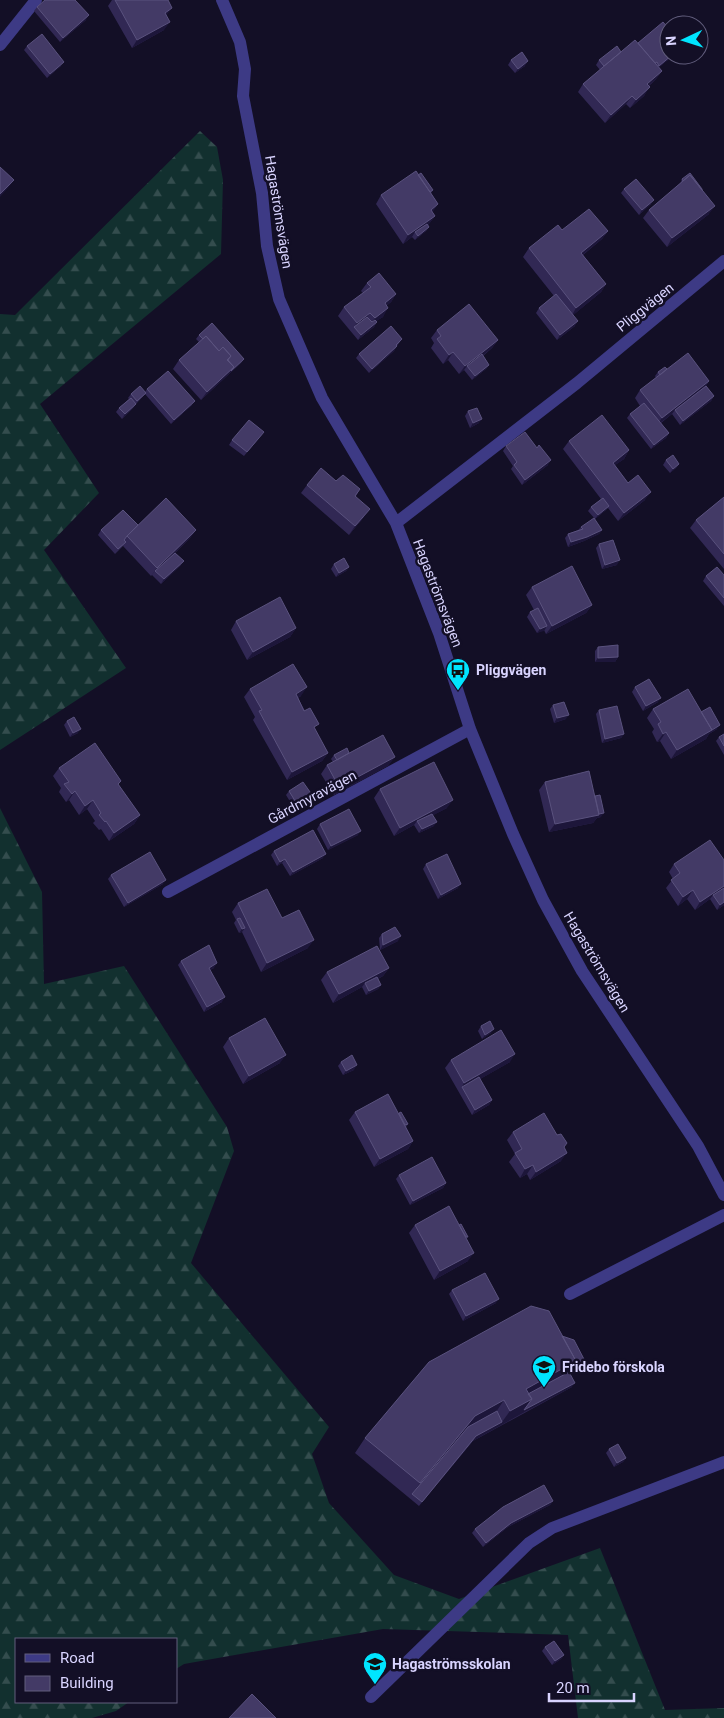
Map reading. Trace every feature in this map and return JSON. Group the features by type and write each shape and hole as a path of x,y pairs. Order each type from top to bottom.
{"street":[{"path":"0,45 36,0"},
{"name":"Hagaströmsvägen","path":"222,0 240,42 245,68 243,96 262,193 267,246 280,299 322,398 396,523 439,633 470,729 513,834 547,908 582,971 698,1146 724,1195"},
{"name":"Pliggvägen","path":"396,523 577,382 724,261"},
{"name":"Gårdmyravägen","path":"168,892 470,729"},
{"path":"570,1294 724,1215"},
{"path":"371,1697 529,1543 552,1528 724,1462"}],"green space":[{"path":"200,131 217,147 223,180 221,254 40,404 99,493 44,550 126,668 0,750 0,314 15,315"},
{"path":"0,808 42,892 44,984 124,966 227,1127 234,1151 191,1263 329,1427 312,1454 329,1503 394,1575 459,1599 600,1548 665,1710 724,1708 724,1718 578,1718 568,1635 383,1629 184,1664 178,1668 178,1638 15,1638 15,1703 128,1703 116,1711 92,1718 0,1718"}],"building":[{"path":"45,0 75,0 89,15 63,38 37,7"},
{"path":"115,0 168,0 172,8 165,13 170,22 137,40"},
{"path":"659,25 660,65 659,66 657,62 655,63 638,43"},
{"path":"42,34 64,62 50,74 27,46"},
{"path":"635,40 662,71 647,84 650,87 636,100 632,96 611,115 583,84"},
{"path":"617,46 621,52 604,66 599,60"},
{"path":"522,52 528,61 518,69 511,60"},
{"path":"0,167 14,180 0,194"},
{"path":"416,171 438,204 431,210 435,216 408,235 381,195"},
{"path":"421,173 433,190 430,192 418,175"},
{"path":"690,173 702,190 690,175 683,181 682,179"},
{"path":"690,175 715,206 672,238 649,210"},
{"path":"636,179 654,200 642,210 624,189"},
{"path":"589,209 608,231 581,253 606,284 576,308 529,248 558,225 562,230"},
{"path":"427,224 429,227 418,236 415,232"},
{"path":"379,273 396,294 385,303 388,308 375,318 370,313 357,323 344,307 371,287 367,283"},
{"path":"556,294 578,321 560,335 539,308"},
{"path":"469,304 498,340 465,366 453,352 449,355 437,339 441,336 437,330"},
{"path":"367,317 372,322 375,320 377,322 361,335 354,327"},
{"path":"212,323 244,359 231,371 234,367 228,360 231,356 223,347 219,351 206,336 203,339 199,335"},
{"path":"391,326 402,339 372,369 359,354"},
{"path":"206,336 219,351 223,347 231,356 227,360 234,367 207,392 179,360"},
{"path":"688,353 709,381 662,418 640,390"},
{"path":"482,354 489,365 475,376 467,366"},
{"path":"665,367 667,369 660,375 658,372"},
{"path":"168,371 195,401 174,420 147,389"},
{"path":"140,386 146,393 137,401 131,394"},
{"path":"706,386 714,396 683,421 675,410"},
{"path":"131,398 136,404 125,414 119,408"},
{"path":"644,403 669,433 654,445 630,414"},
{"path":"477,408 482,419 473,423 468,411"},
{"path":"602,415 629,450 613,463 628,483 638,475 651,492 624,513 569,441"},
{"path":"249,420 264,432 247,452 232,440"},
{"path":"525,432 537,448 539,445 551,460 525,480 514,465 517,462 506,446"},
{"path":"673,455 679,464 673,469 666,460"},
{"path":"321,468 336,481 343,475 360,489 355,496 370,509 355,526 307,485"},
{"path":"724,497 724,554 696,520"},
{"path":"166,498 196,530 157,568 127,536"},
{"path":"603,498 609,506 598,515 591,507"},
{"path":"123,510 138,525 124,540 126,542 118,549 101,530"},
{"path":"594,518 602,530 571,542 568,534 583,529 581,527"},
{"path":"613,540 620,560 605,565 599,544"},
{"path":"175,553 184,561 164,579 155,571"},
{"path":"344,558 349,567 339,573 334,564"},
{"path":"572,566 592,605 552,626 532,587"},
{"path":"717,567 724,575 724,598 706,576"},
{"path":"280,597 296,628 253,652 236,621"},
{"path":"538,608 547,626 540,629 530,612"},
{"path":"618,645 618,657 598,658 598,647"},
{"path":"293,664 307,687 296,694 304,711 310,708 319,724 314,727 328,753 292,772 259,711 262,710 250,689"},
{"path":"649,679 661,698 646,706 635,687"},
{"path":"688,689 712,730 677,750 666,732 663,734 658,724 661,722 653,709"},
{"path":"564,702 569,715 557,718 553,705"},
{"path":"617,706 624,734 605,739 599,710"},
{"path":"710,707 720,725 712,730 701,712"},
{"path":"74,717 81,729 73,733 67,721"},
{"path":"724,734 724,746 719,737"},
{"path":"383,735 395,757 339,787 327,765"},
{"path":"95,743 121,781 118,784 140,815 114,833 106,821 99,815 101,813 93,800 85,806 75,791 72,794 64,784 69,782 59,768"},
{"path":"347,748 349,753 337,760 334,755"},
{"path":"434,762 453,800 400,828 380,789"},
{"path":"589,771 599,815 555,824 545,782"},
{"path":"303,782 315,799 300,809 289,791"},
{"path":"600,795 604,813 599,814 595,796"},
{"path":"349,809 361,831 331,846 320,824"},
{"path":"432,814 437,822 422,829 417,821"},
{"path":"313,830 326,854 293,872 285,859 280,862 274,851"},
{"path":"710,840 724,860 724,886 700,902 693,890 683,897 671,880 680,873 674,864"},
{"path":"150,852 166,880 128,903 111,875"},
{"path":"447,854 461,884 441,895 426,864"},
{"path":"724,888 724,902 720,905 713,895"},
{"path":"267,889 282,918 299,910 314,940 267,963 238,903"},
{"path":"240,918 245,928 242,929 237,919"},
{"path":"395,927 401,936 383,945 382,934"},
{"path":"209,945 217,963 209,968 225,997 207,1007 181,961"},
{"path":"377,946 389,968 339,994 327,972"},
{"path":"377,977 381,985 369,991 365,983"},
{"path":"265,1018 286,1055 249,1076 229,1038"},
{"path":"490,1021 494,1029 485,1035 481,1026"},
{"path":"501,1030 515,1054 464,1083 451,1060"},
{"path":"352,1055 357,1065 346,1071 341,1062"},
{"path":"479,1077 492,1100 475,1110 462,1087"},
{"path":"388,1094 413,1141 380,1159 355,1112"},
{"path":"401,1112 408,1124 405,1125 399,1113"},
{"path":"544,1113 557,1135 561,1134 567,1143 564,1147 567,1153 536,1172 533,1165 525,1169 515,1153 522,1149 513,1132"},
{"path":"432,1157 446,1183 413,1201 399,1175"},
{"path":"449,1206 474,1253 440,1271 415,1225"},
{"path":"461,1224 468,1237 466,1237 459,1225"},
{"path":"485,1273 499,1299 466,1316 452,1290"},
{"path":"531,1306 549,1311 576,1361 526,1389 532,1399 510,1411 504,1400 475,1416 420,1483 365,1438 429,1362"},
{"path":"562,1336 574,1340 586,1363 569,1372 576,1361"},
{"path":"569,1372 575,1383 524,1410 532,1399 528,1394"},
{"path":"497,1411 502,1422 476,1436 422,1502 412,1494 468,1427"},
{"path":"618,1444 626,1458 617,1463 609,1449"},
{"path":"544,1485 553,1501 511,1523 486,1543 475,1529 503,1507"},
{"path":"554,1641 564,1655 555,1661 545,1647"},
{"path":"252,1694 276,1718 229,1718"}],"place":[{"name":"Pliggvägen","path":"458,691"},
{"name":"Fridebo förskola","path":"544,1388"},
{"name":"Hagaströmsskolan","path":"375,1685"}]}
